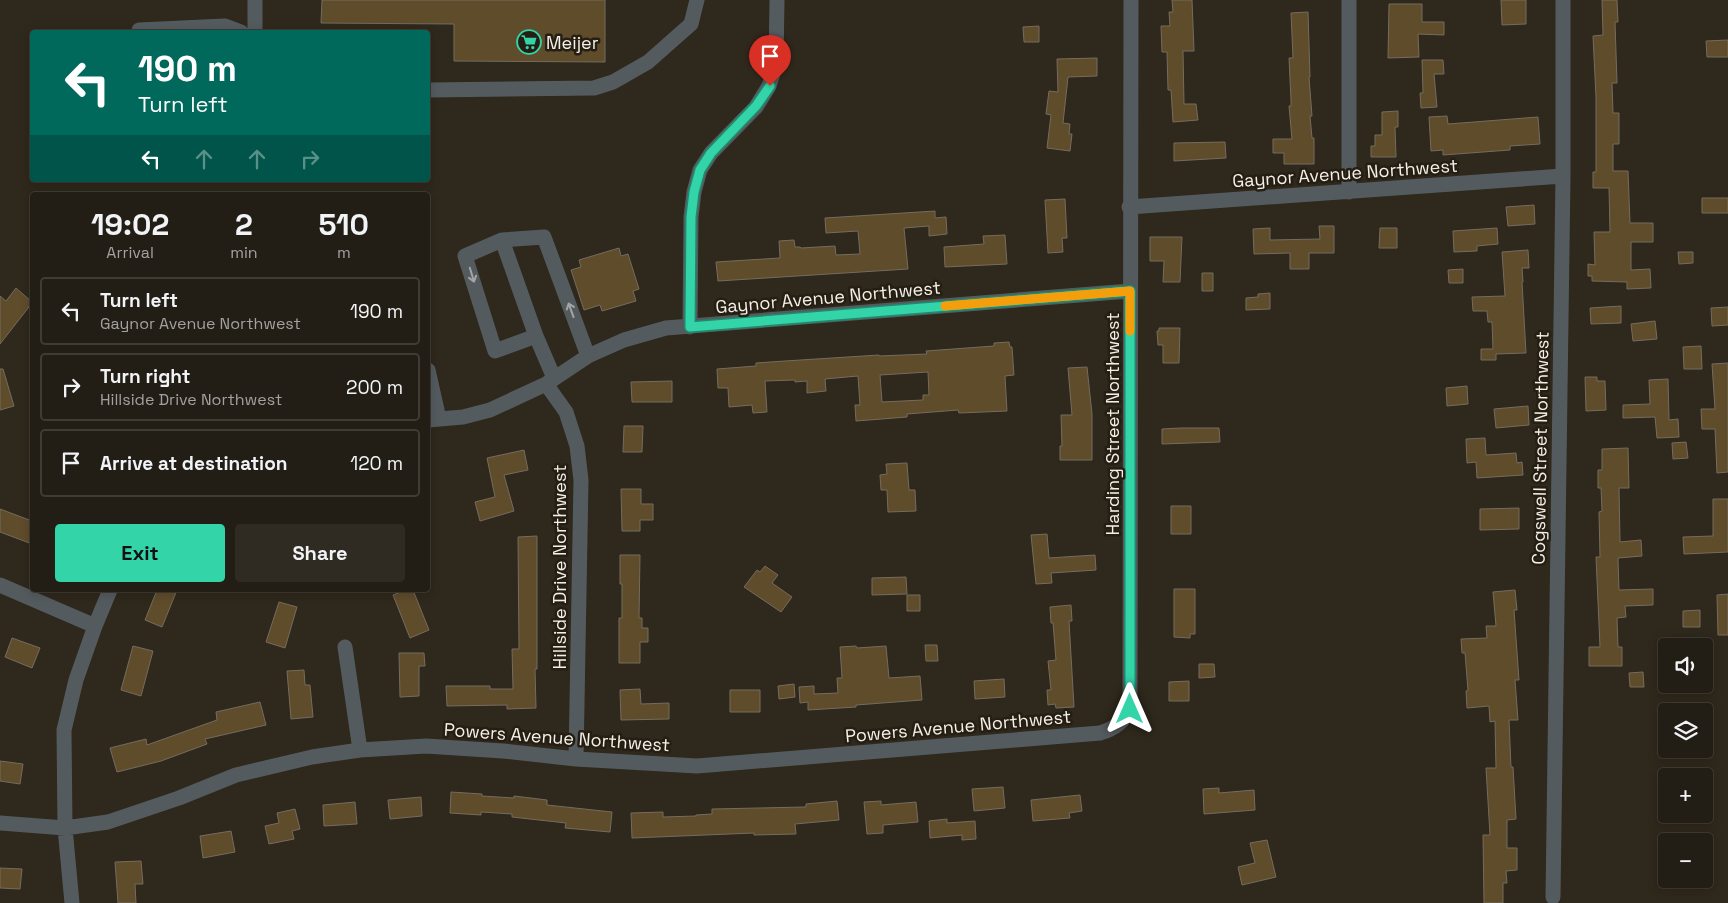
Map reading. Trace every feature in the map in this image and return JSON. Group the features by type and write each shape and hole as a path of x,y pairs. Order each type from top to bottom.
{"street":[{"path":"254,30 256,0"},
{"path":"430,90 594,88 613,82 648,62 691,24 697,0"},
{"path":"690,327 691,217 694,192 700,170 711,153 756,106 770,86 776,64 778,0"},
{"name":"Harding Street Northwest","path":"1120,724 1130,709 1129,208 1131,0"},
{"path":"1349,0 1349,192"},
{"name":"Cogswell Street Northwest","path":"1553,897 1563,176 1563,0"},
{"path":"139,30 225,26 236,30"},
{"name":"Gaynor Avenue Northwest","path":"1129,208 1563,176"},
{"path":"536,336 496,351 466,256 502,240 544,237 588,356"},
{"name":"Hillside Drive Northwest","path":"502,240 550,381 566,412 577,446 581,480 576,759"},
{"name":"Gaynor Avenue Northwest","path":"433,419 463,417 490,410 550,381 588,356 624,340 666,328 1130,291"},
{"path":"430,390 433,419"},
{"path":"0,585 95,626"},
{"path":"72,903 65,828 64,730 76,680 109,592"},
{"path":"345,647 360,750"},
{"name":"Powers Avenue Northwest","path":"0,823 65,828 108,822 179,798 236,775 312,757 360,750 426,746 503,751 576,759 698,766 1100,733 1120,724"}],"building":[{"name":"Meijer","path":"322,0 605,0 605,62 454,61 454,24 321,23"},
{"path":"1172,0 1192,0 1194,51 1183,51 1184,104 1196,104 1198,120 1173,122 1171,90 1168,90 1167,52 1162,52 1161,26 1170,26 1169,12 1173,12"},
{"path":"1501,0 1526,0 1526,24 1502,25"},
{"path":"1602,0 1617,0 1618,22 1615,22 1617,83 1612,83 1613,113 1619,113 1619,144 1613,144 1613,171 1628,171 1630,223 1653,223 1653,242 1631,242 1631,270 1650,269 1651,288 1627,289 1627,282 1592,281 1592,276 1588,276 1588,264 1595,265 1594,232 1610,232 1609,188 1593,188 1593,172 1596,172 1596,97 1593,36 1603,35"},
{"path":"1389,4 1422,4 1422,22 1444,22 1444,35 1418,34 1419,57 1388,58"},
{"path":"1308,12 1312,116 1310,116 1312,138 1314,138 1314,164 1284,164 1284,153 1273,153 1273,139 1292,139 1289,106 1291,106 1291,100 1289,58 1293,58 1291,13"},
{"path":"1039,26 1039,42 1024,42 1023,27"},
{"path":"1728,40 1728,57 1707,57 1706,41"},
{"path":"1097,58 1097,76 1068,77 1063,123 1070,124 1069,134 1072,134 1070,151 1047,148 1051,115 1046,114 1049,91 1058,92 1057,59"},
{"path":"1422,60 1443,60 1444,74 1434,74 1437,107 1421,108 1420,93 1423,93"},
{"path":"1398,111 1398,127 1395,127 1396,157 1371,157 1371,146 1375,146 1375,135 1382,135 1382,112"},
{"path":"1447,116 1448,124 1538,117 1540,144 1510,146 1510,150 1443,155 1443,150 1431,151 1429,117"},
{"path":"1225,142 1226,158 1174,161 1174,143"},
{"path":"1702,198 1728,198 1728,213 1702,213"},
{"path":"1065,199 1067,238 1062,238 1063,252 1048,253 1045,200"},
{"path":"1534,205 1535,224 1508,226 1506,207"},
{"path":"935,211 935,218 946,217 947,234 929,236 929,226 904,228 908,269 718,281 716,262 780,258 779,241 794,240 795,247 801,248 835,246 836,255 860,254 858,231 826,233 825,218"},
{"path":"1319,226 1334,226 1334,253 1309,253 1309,269 1290,269 1290,253 1254,254 1253,229 1270,228 1270,240 1320,239"},
{"path":"1380,228 1397,228 1397,248 1379,248"},
{"path":"1497,228 1498,244 1477,246 1477,251 1454,252 1453,231"},
{"path":"1005,235 1007,264 945,267 944,247 984,244 983,236"},
{"path":"1150,237 1182,237 1180,282 1163,282 1164,261 1150,261"},
{"path":"619,248 621,256 628,254 639,289 633,291 636,301 602,311 600,305 584,310 571,270 581,267 579,260"},
{"path":"1528,250 1529,268 1522,268 1526,353 1496,354 1496,360 1481,360 1481,349 1493,349 1492,322 1488,322 1487,311 1473,311 1472,297 1505,296 1502,252"},
{"path":"1678,252 1693,252 1693,263 1679,264"},
{"path":"1463,269 1463,283 1449,283 1448,270"},
{"path":"1202,273 1213,273 1213,291 1202,291"},
{"path":"16,288 30,300 30,306 0,344 0,296 6,301"},
{"path":"1270,293 1270,309 1246,310 1246,298"},
{"path":"1621,306 1621,323 1591,324 1590,308"},
{"path":"1728,307 1728,325 1712,326 1711,308"},
{"path":"1655,321 1657,339 1633,341 1631,324"},
{"path":"1159,328 1180,328 1179,363 1163,363 1163,345 1158,345 1157,331 1159,331"},
{"path":"1009,342 1010,347 1012,347 1014,375 1005,376 1007,411 959,413 958,410 856,421 855,405 860,405 858,376 825,379 826,391 807,393 807,381 765,381 767,412 753,413 752,405 729,407 728,388 718,388 717,369 756,366 756,363 879,355 927,354 926,351 994,346 994,343","holes":["928,372 929,395 923,395 923,400 882,402 880,375"]},
{"path":"1701,346 1702,369 1684,369 1683,347"},
{"path":"1728,363 1728,472 1717,473 1715,429 1702,429 1701,409 1715,409 1712,364"},
{"path":"1087,367 1092,414 1092,460 1060,460 1060,446 1062,446 1061,415 1072,415 1068,368"},
{"path":"0,369 3,369 14,406 0,410"},
{"path":"1585,377 1597,377 1597,381 1605,381 1606,410 1586,411"},
{"path":"1668,379 1669,420 1678,419 1679,437 1657,438 1655,417 1623,418 1623,405 1650,404 1649,380"},
{"path":"672,381 672,402 632,402 631,382"},
{"path":"1467,386 1468,404 1447,406 1446,388"},
{"path":"1528,406 1529,425 1496,428 1494,409"},
{"path":"624,426 643,426 642,452 623,452"},
{"path":"1219,428 1220,442 1162,444 1162,429"},
{"path":"1485,438 1486,455 1516,453 1517,463 1522,462 1523,475 1477,478 1476,462 1467,463 1466,439"},
{"path":"1686,442 1688,458 1673,459 1672,443"},
{"path":"1628,448 1629,488 1619,488 1620,542 1641,540 1642,556 1618,558 1619,590 1653,589 1653,605 1625,606 1626,617 1617,618 1618,647 1622,647 1622,666 1589,666 1589,647 1600,647 1596,557 1600,557 1599,512 1602,511 1601,488 1598,488 1598,470 1602,470 1602,449"},
{"path":"524,450 528,470 504,475 514,511 480,521 475,502 495,497 487,458"},
{"path":"907,463 909,490 915,490 916,511 888,512 887,490 881,490 880,475 887,474 886,464"},
{"path":"621,489 641,489 641,504 653,504 653,520 640,520 640,531 622,531"},
{"path":"1713,499 1728,499 1728,552 1684,554 1683,537 1713,536"},
{"path":"1171,506 1191,506 1191,534 1171,534"},
{"path":"1519,508 1519,529 1480,530 1480,509"},
{"path":"0,509 30,520 30,543 0,532"},
{"path":"1047,534 1049,558 1095,555 1096,570 1051,573 1052,583 1036,584 1031,535"},
{"path":"537,536 536,708 507,709 507,705 447,706 446,686 490,686 490,689 513,689 512,649 519,649 518,537"},
{"path":"620,555 640,555 639,618 642,618 642,628 648,628 648,642 640,642 640,663 619,663 619,618 622,618"},
{"path":"765,566 778,575 772,583 792,597 781,612 744,587 757,570 760,572"},
{"path":"906,577 907,594 872,595 872,578"},
{"path":"1174,589 1195,589 1195,634 1190,634 1190,638 1174,637"},
{"path":"1515,590 1517,610 1514,610 1519,680 1515,680 1518,720 1509,720 1516,819 1507,820 1507,848 1517,848 1517,870 1506,871 1507,883 1503,883 1503,903 1484,903 1483,835 1490,835 1486,768 1496,768 1495,721 1490,722 1489,706 1467,708 1466,691 1468,690 1465,653 1462,653 1461,639 1487,638 1486,626 1496,626 1493,592"},
{"path":"156,592 176,592 162,627 145,620"},
{"path":"401,592 414,592 429,630 410,638 393,595"},
{"path":"1728,594 1728,635 1718,635 1717,595"},
{"path":"907,595 920,595 920,611 907,611"},
{"path":"279,602 297,607 285,648 266,642"},
{"path":"1071,605 1072,621 1069,621 1074,707 1056,708 1055,704 1048,705 1047,690 1051,690 1048,661 1056,660 1050,607"},
{"path":"1700,610 1700,627 1683,627 1683,611"},
{"path":"12,638 40,648 32,668 5,657"},
{"path":"925,645 937,645 938,661 926,661"},
{"path":"133,646 153,651 141,696 121,690"},
{"path":"856,646 857,648 886,646 889,678 920,676 922,700 808,710 808,702 800,703 799,687 814,686 814,694 838,693 837,678 842,678 840,647"},
{"path":"399,653 424,653 425,666 419,666 419,696 400,697"},
{"path":"1199,664 1214,664 1215,677 1199,678"},
{"path":"304,670 305,685 310,685 313,717 291,719 287,671"},
{"path":"1643,672 1644,687 1630,687 1629,673"},
{"path":"1004,679 1005,697 975,699 974,681"},
{"path":"1189,681 1189,701 1169,701 1169,682"},
{"path":"794,684 795,697 779,699 778,686"},
{"path":"640,689 641,704 669,703 669,719 621,720 620,690"},
{"path":"730,690 760,690 760,712 730,712"},
{"path":"260,702 266,725 205,739 207,744 161,761 117,772 110,748 146,739 147,745 217,720 216,712"},
{"path":"0,761 23,764 20,784 0,781"},
{"path":"1003,787 1005,808 974,811 972,789"},
{"path":"1219,788 1219,793 1254,790 1255,810 1204,814 1203,789"},
{"path":"451,792 547,800 547,805 612,812 610,832 565,828 566,823 512,817 512,814 450,813"},
{"path":"1080,795 1082,811 1069,813 1070,818 1033,821 1031,800"},
{"path":"421,797 422,816 390,819 388,800"},
{"path":"837,801 839,820 795,824 796,834 754,835 754,833 632,838 631,813 663,812 663,817 696,816 712,814 712,809 806,807 806,804"},
{"path":"881,801 881,805 916,802 918,822 883,825 883,833 867,834 864,802"},
{"path":"355,802 357,824 324,826 323,805"},
{"path":"295,809 300,829 292,831 294,839 269,844 265,826 279,823 277,813"},
{"path":"947,819 947,823 975,821 976,839 962,840 962,835 930,838 929,821"},
{"path":"231,831 235,852 203,858 200,836"},
{"path":"1267,840 1276,877 1242,885 1238,867 1255,863 1250,843"},
{"path":"141,861 143,884 135,884 136,903 118,903 115,862"},
{"path":"0,868 22,869 20,889 0,888"}],"slow traffic":[{"path":"945,306 1130,291 1130,331"}],"place":[{"name":"Meijer","path":"529,42"}],"route":[{"path":"770,86 756,106 711,153 700,170 694,192 691,217 690,327 1130,291 1130,709"}]}
